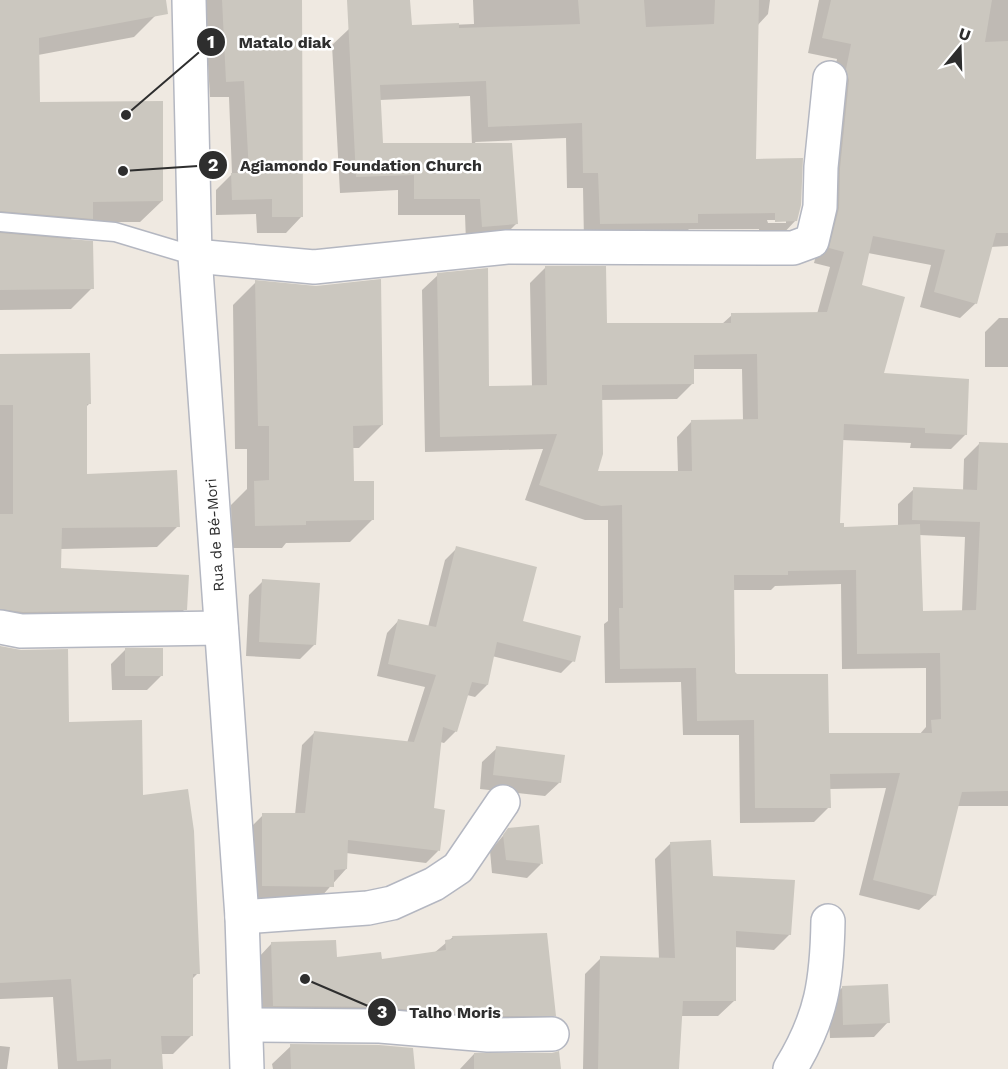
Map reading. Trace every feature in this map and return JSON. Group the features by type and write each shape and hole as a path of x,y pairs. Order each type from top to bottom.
{"street":[{"name":"Rua de Bé-Mori","path":"189,0 195,256 242,917 247,1069"},
{"path":"195,256 314,267 507,247 793,248 812,241 820,207 821,166 831,78"},
{"path":"0,627 21,630 221,628"},
{"path":"242,917 368,908 392,903 434,884 458,868 503,802"},
{"path":"790,1069 815,1021 824,989 828,921"},
{"path":"246,1025 380,1026 488,1035 552,1034"}],"lane":[{"path":"0,222 115,232 195,256"}],"building":[{"path":"0,0 166,0 168,14 39,38 40,102 163,101 163,201 93,202 93,219 0,211"},
{"path":"222,0 302,0 303,217 272,217 272,199 232,200 231,173 249,173 244,81 226,82"},
{"path":"347,0 410,0 412,25 459,23 459,28 580,24 578,0 644,0 646,27 714,24 715,0 759,0 756,159 803,158 801,205 797,221 775,222 775,213 698,214 698,223 600,224 598,173 583,173 582,123 488,127 486,81 380,85 383,143 512,143 518,224 482,227 480,199 414,199 414,175 356,177"},
{"path":"831,0 992,0 985,42 1008,41 1008,233 996,233 977,304 934,292 945,250 873,236 862,285 905,297 884,373 969,379 967,435 925,433 925,428 844,424 840,523 844,523 844,527 920,524 923,611 976,610 980,522 912,520 913,487 977,490 979,442 1008,443 1008,791 962,792 936,896 873,880 900,773 830,774 831,808 755,808 754,720 697,721 696,668 620,669 619,608 623,608 622,505 601,506 539,485 557,434 440,437 437,273 488,268 489,386 547,385 545,266 606,266 607,323 731,323 731,313 827,312 844,252 829,248 839,208 840,168 849,80 846,69 851,44 822,38","holes":["757,354 758,419 691,420 692,471 598,471 603,454 602,385 694,384 694,355","856,570 857,654 940,653 941,719 931,720 932,733 829,733 828,674 737,674 735,672 734,575 788,575 788,571"]},
{"path":"0,233 93,241 94,289 0,290"},
{"path":"381,279 383,425 353,426 354,481 374,481 374,520 306,521 306,525 255,526 254,481 269,480 269,426 258,426 255,280 316,286"},
{"path":"90,353 91,404 87,404 87,474 177,470 180,527 62,528 61,568 189,575 187,610 23,612 0,609 0,514 13,514 13,405 0,405 0,354"},
{"path":"456,546 537,567 523,621 581,636 575,662 497,642 488,685 472,682 457,732 443,727 434,808 445,810 440,851 348,840 347,869 334,870 334,887 262,886 262,813 305,813 314,731 414,742 436,675 388,664 398,619 436,627"},
{"path":"262,579 320,583 316,645 259,642"},
{"path":"0,646 21,650 68,649 69,722 142,720 143,795 188,789 194,831 200,974 193,974 193,1036 161,1036 163,1069 111,1069 111,1059 77,1061 71,979 0,983"},
{"path":"125,648 163,648 163,676 125,676"},
{"path":"496,746 565,755 561,783 493,775"},
{"path":"539,825 543,864 506,860 503,835 508,828"},
{"path":"711,840 713,876 795,880 791,935 736,931 736,1001 683,1001 679,1069 598,1069 600,956 675,958 670,842"},
{"path":"547,933 556,1016 489,1016 473,1015 473,1012 457,1014 380,1007 273,1006 271,942 336,940 337,957 381,952 382,959 446,950 445,940 453,939 452,936"},
{"path":"888,984 890,1023 843,1025 842,986"},
{"path":"290,1044 379,1045 413,1048 415,1069 291,1069"},
{"path":"559,1051 561,1069 474,1069 474,1053 552,1053"}],"place":[{"name":"Matalo diak","path":"126,115"},
{"name":"Agiamondo Foundation Church","path":"123,171"},
{"name":"Talho Moris","path":"305,979"}]}
